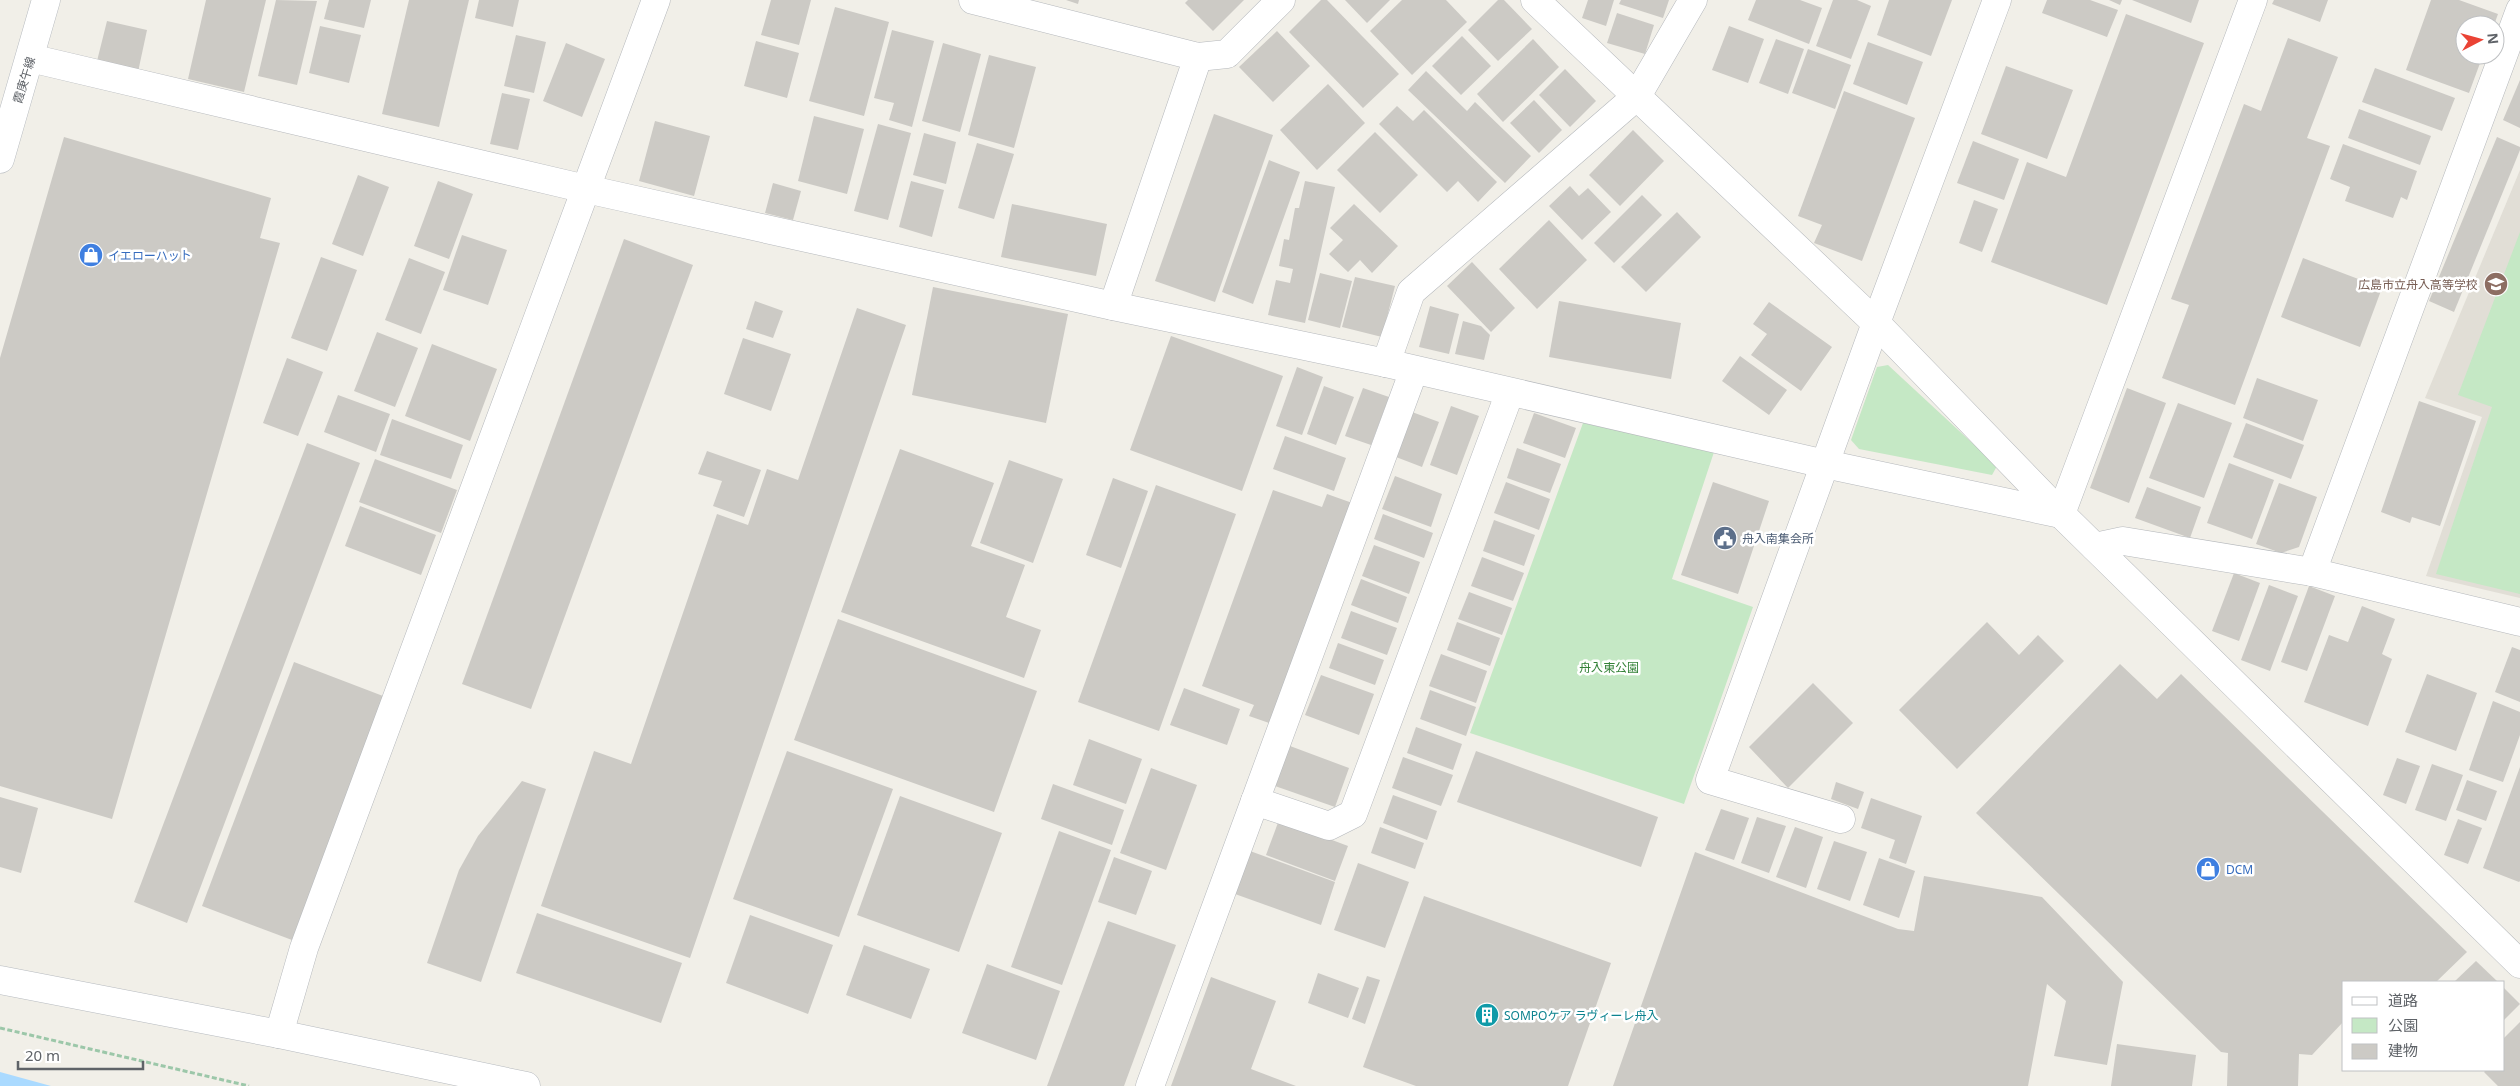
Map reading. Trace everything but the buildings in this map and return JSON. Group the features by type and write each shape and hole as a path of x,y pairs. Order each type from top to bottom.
{"street":[{"name":"霞庚午線","path":"0,159 46,0"},
{"path":"279,1034 304,948 656,0"},
{"path":"973,0 1198,57 1227,54 1281,0"},
{"path":"1536,0 1876,323 2061,514 2520,964"},
{"path":"1386,363 1411,292 1637,96 1693,0"},
{"path":"1841,820 1710,780 1876,323 1998,0"},
{"path":"2061,514 2253,0"},
{"path":"2312,572 2520,10"},
{"path":"1112,306 1198,57"},
{"path":"30,58 586,189 1112,306 1386,363 1824,464 2061,514"},
{"path":"1150,1086 1414,370"},
{"path":"1256,801 1329,826 1353,814 1510,392"},
{"path":"2095,547 2123,541 2312,572 2520,622"},
{"path":"0,980 279,1034 526,1086"}],"path":[{"path":"0,1028 249,1086"}],"shaded area":[{"name":"広島市立舟入高等学校","path":"2520,170 2520,598 2426,576 2482,417 2425,398"}],"green space":[{"name":"広島市立舟入高等学校","path":"2520,232 2520,594 2436,574 2492,407 2458,395"},
{"path":"1888,365 1997,466 1992,475 1859,449 1851,440 1877,367"},
{"name":"舟入東公園","path":"1583,423 1714,452 1672,579 1753,607 1684,804 1470,733"}],"water":[{"path":"0,1072 51,1086 0,1086"}],"place":[{"name":"イエローハット","path":"91,255"},
{"name":"広島市立舟入高等学校","path":"2496,284"},
{"name":"舟入南集会所","path":"1725,538"},
{"name":"DCM","path":"2208,869"},
{"name":"SOMPOケア ラヴィーレ舟入","path":"1487,1015"}]}
